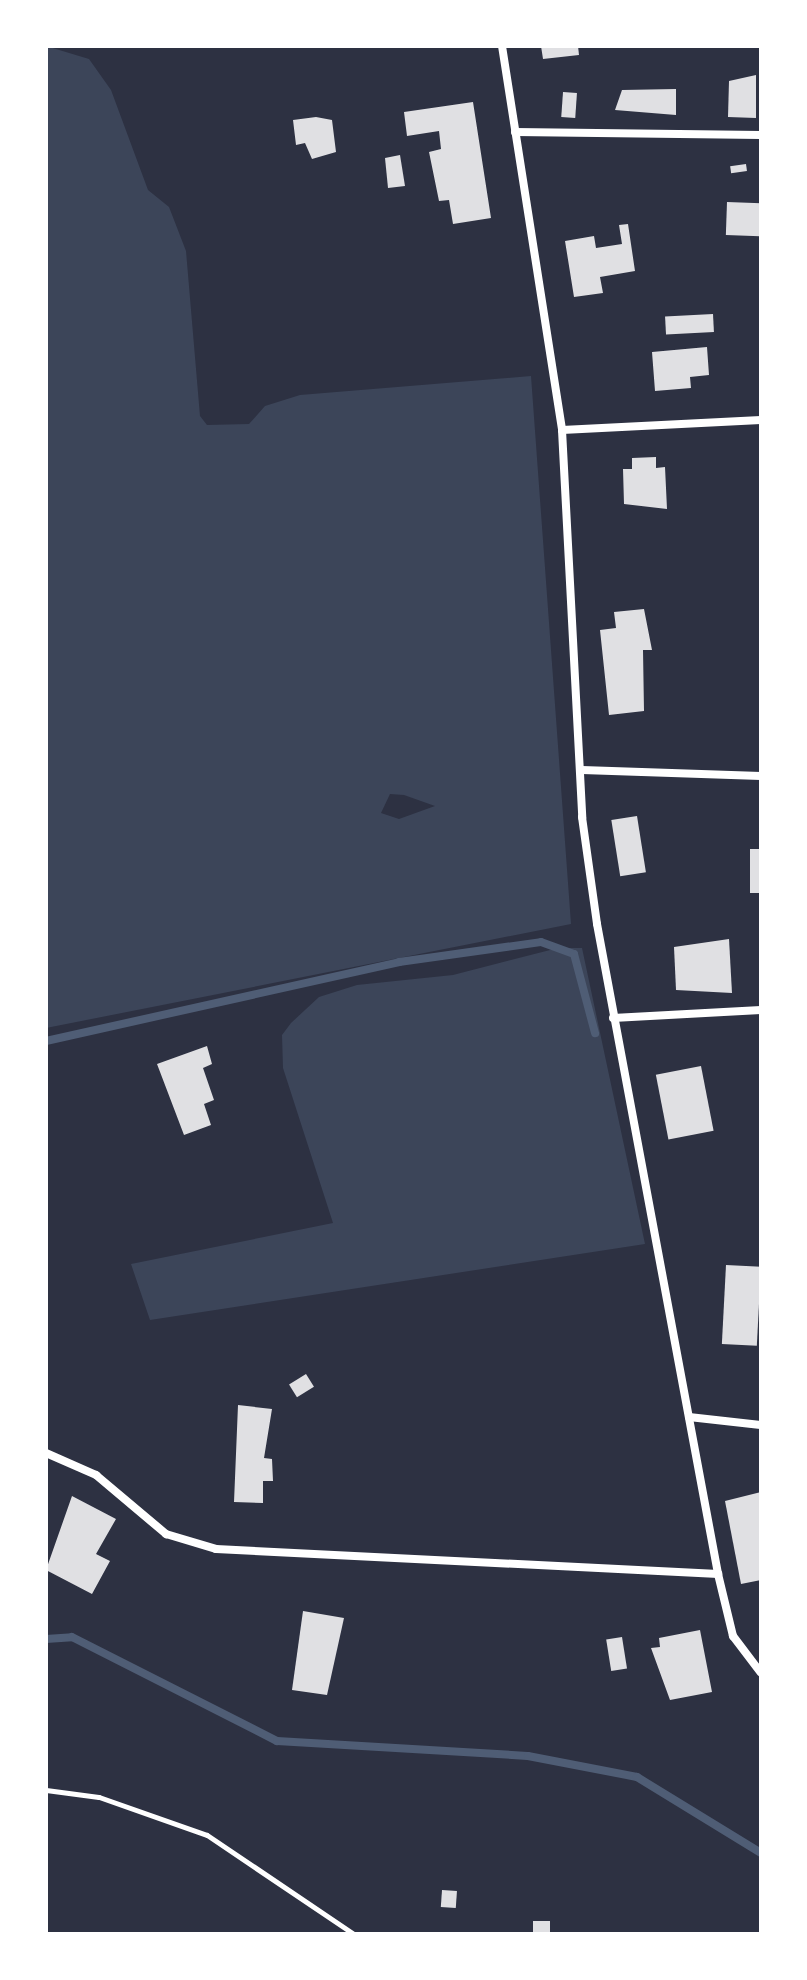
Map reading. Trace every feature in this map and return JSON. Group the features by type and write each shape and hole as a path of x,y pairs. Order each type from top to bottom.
{"street":[{"path":"502,46 562,430 582,770 582,817 613,1018 718,1574 733,1636 761,1673"},
{"path":"515,132 761,135"},
{"path":"562,430 761,420"},
{"path":"582,770 761,776"},
{"path":"613,1018 761,1010"},
{"path":"689,1417 761,1425"},
{"path":"46,1453 96,1475 166,1534 216,1549 718,1574"}],"path":[{"path":"46,1790 99,1797 207,1835 354,1934"}],"shaded area":[{"path":"46,46 89,59 111,90 148,190 169,207 186,251 200,416 207,425 249,424 265,406 300,395 531,376 571,924 46,1028","holes":["390,794 404,795 435,806 399,819 381,813"]},
{"path":"558,948 582,948 645,1244 150,1320 131,1264 333,1223 283,1068 282,1035 319,997 357,985 453,975"}],"building":[{"path":"541,46 578,46 579,55 543,59"},
{"path":"756,75 756,118 728,117 729,81"},
{"path":"676,89 676,115 615,110 622,90"},
{"path":"563,92 577,93 575,118 561,117"},
{"path":"473,102 491,218 453,224 449,200 439,201 429,152 441,149 439,131 407,136 404,112"},
{"path":"316,117 332,120 336,152 312,159 305,143 296,145 293,120"},
{"path":"400,155 405,186 388,188 385,158"},
{"path":"746,164 747,171 731,173 730,166"},
{"path":"727,202 761,203 760,236 726,235"},
{"path":"628,224 635,271 600,277 603,293 574,297 565,241 594,236 596,248 622,244 619,225"},
{"path":"713,314 714,332 666,334 665,317"},
{"path":"707,347 709,375 690,377 691,388 655,391 652,352"},
{"path":"656,457 656,468 665,467 667,509 624,504 623,469 632,469 632,458"},
{"path":"644,609 652,650 643,650 644,711 609,715 600,630 616,628 614,612"},
{"path":"637,816 646,872 620,876 611,820"},
{"path":"750,849 761,849 761,893 750,893"},
{"path":"729,939 732,993 676,990 674,947"},
{"path":"207,1046 212,1064 203,1068 214,1100 204,1104 211,1125 184,1135 157,1064"},
{"path":"701,1066 714,1131 668,1140 656,1075"},
{"path":"726,1265 761,1267 757,1346 722,1344"},
{"path":"306,1374 314,1387 297,1397 289,1385"},
{"path":"238,1405 272,1409 264,1458 272,1459 273,1481 263,1481 263,1503 234,1502"},
{"path":"761,1492 761,1580 741,1584 725,1501"},
{"path":"72,1496 116,1519 96,1554 110,1561 92,1594 46,1570"},
{"path":"303,1611 344,1618 327,1695 292,1690"},
{"path":"700,1630 712,1692 670,1700 651,1648 660,1647 659,1638"},
{"path":"622,1637 627,1669 611,1671 606,1640"},
{"path":"442,1890 457,1891 456,1908 441,1907"},
{"path":"533,1921 550,1921 550,1934 533,1934"}],"waterway":[{"path":"46,1041 399,962 541,942 574,954 595,1033"},
{"path":"46,1639 72,1637 277,1741 528,1756 637,1777 761,1853"}]}
